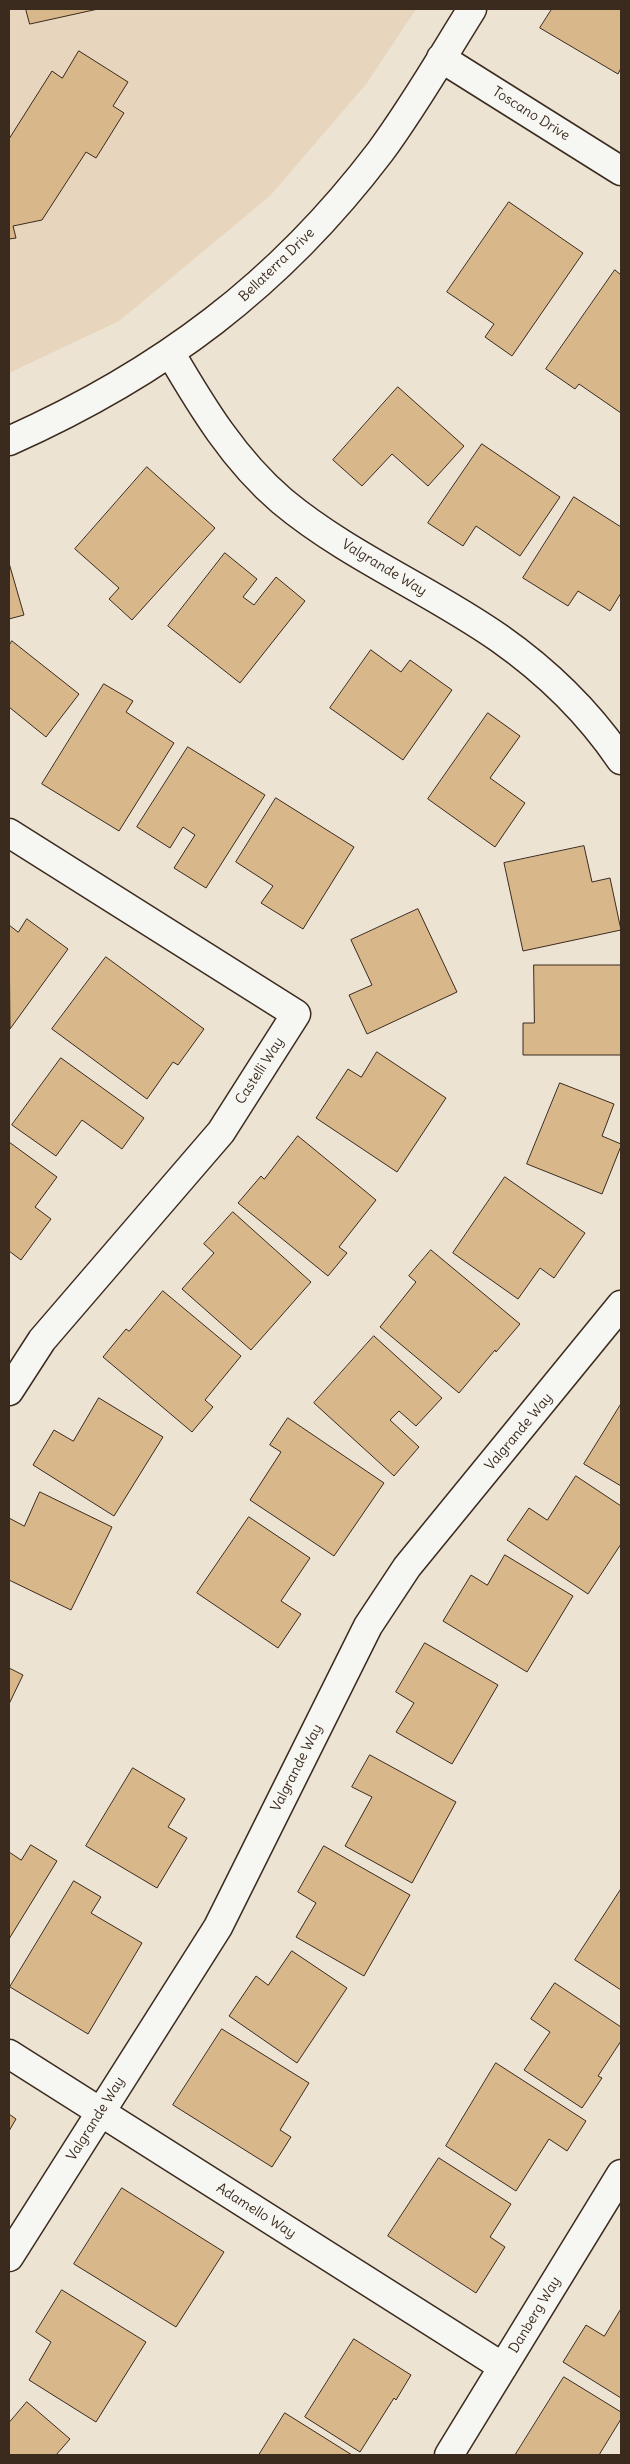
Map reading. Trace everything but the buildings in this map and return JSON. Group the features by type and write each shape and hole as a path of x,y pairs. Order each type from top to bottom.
{"street":[{"name":"Bellaterra Drive","path":"9,441 60,418 116,388 171,354 248,294 296,250 340,202 380,151 472,9"},
{"name":"Toscano Drive","path":"441,58 621,171"},
{"name":"Valgrande Way","path":"171,354 208,418 234,453 281,500 316,527 499,638 556,683 605,736 621,760"},
{"name":"Castelli Way","path":"9,833 296,1014 221,1132 42,1340 9,1391"},
{"name":"Valgrande Way","path":"9,2257 218,1927 368,1626 407,1567 621,1305"},
{"name":"Adamello Way","path":"9,2054 503,2367"},
{"name":"Danberg Way","path":"449,2455 621,2174"}],"shaded area":[{"path":"9,9 416,9 367,83 270,196 119,321 9,373"}]}
